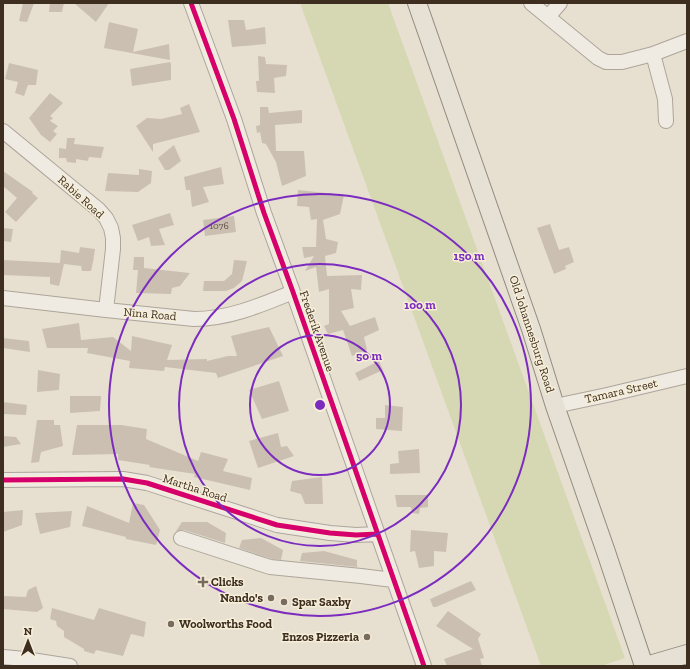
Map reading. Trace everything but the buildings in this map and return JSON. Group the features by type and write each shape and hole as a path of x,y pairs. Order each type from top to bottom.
{"main road":[{"name":"Old Johannesburg Road","path":"417,3 532,329 555,406 645,666"},
{"path":"645,666 687,654"}],"street":[{"name":"Frederik Avenue","path":"191,3 234,119 264,213 424,666"},
{"path":"531,3 598,58 606,62 622,62 653,54 687,41"},
{"path":"548,17 560,3"},
{"path":"653,54 665,99 666,121"},
{"name":"Rabie Road","path":"3,131 99,210 106,218 111,228 113,238 106,310"},
{"name":"Nina Road","path":"3,298 202,319 224,316 251,308 293,292"},
{"name":"Tamara Street","path":"555,406 687,376"},
{"name":"Martha Road","path":"3,480 133,480 147,483 277,524 356,535 378,534"},
{"path":"181,538 270,567 393,580"},
{"path":"3,657 25,659 50,665 70,666"}],"green space":[{"path":"300,3 388,3 625,658 601,666 541,666"}],"cycle path":[{"path":"191,3 234,119 264,213 424,666"},
{"path":"3,480 123,479 147,483 277,525 330,533 356,535 378,534"}],"place":[{"name":"Clicks","path":"203,582"},
{"name":"Nando's","path":"271,598"},
{"name":"Spar Saxby","path":"284,602"},
{"name":"Woolworths Food","path":"171,624"},
{"name":"Enzos Pizzeria","path":"367,637"}]}
